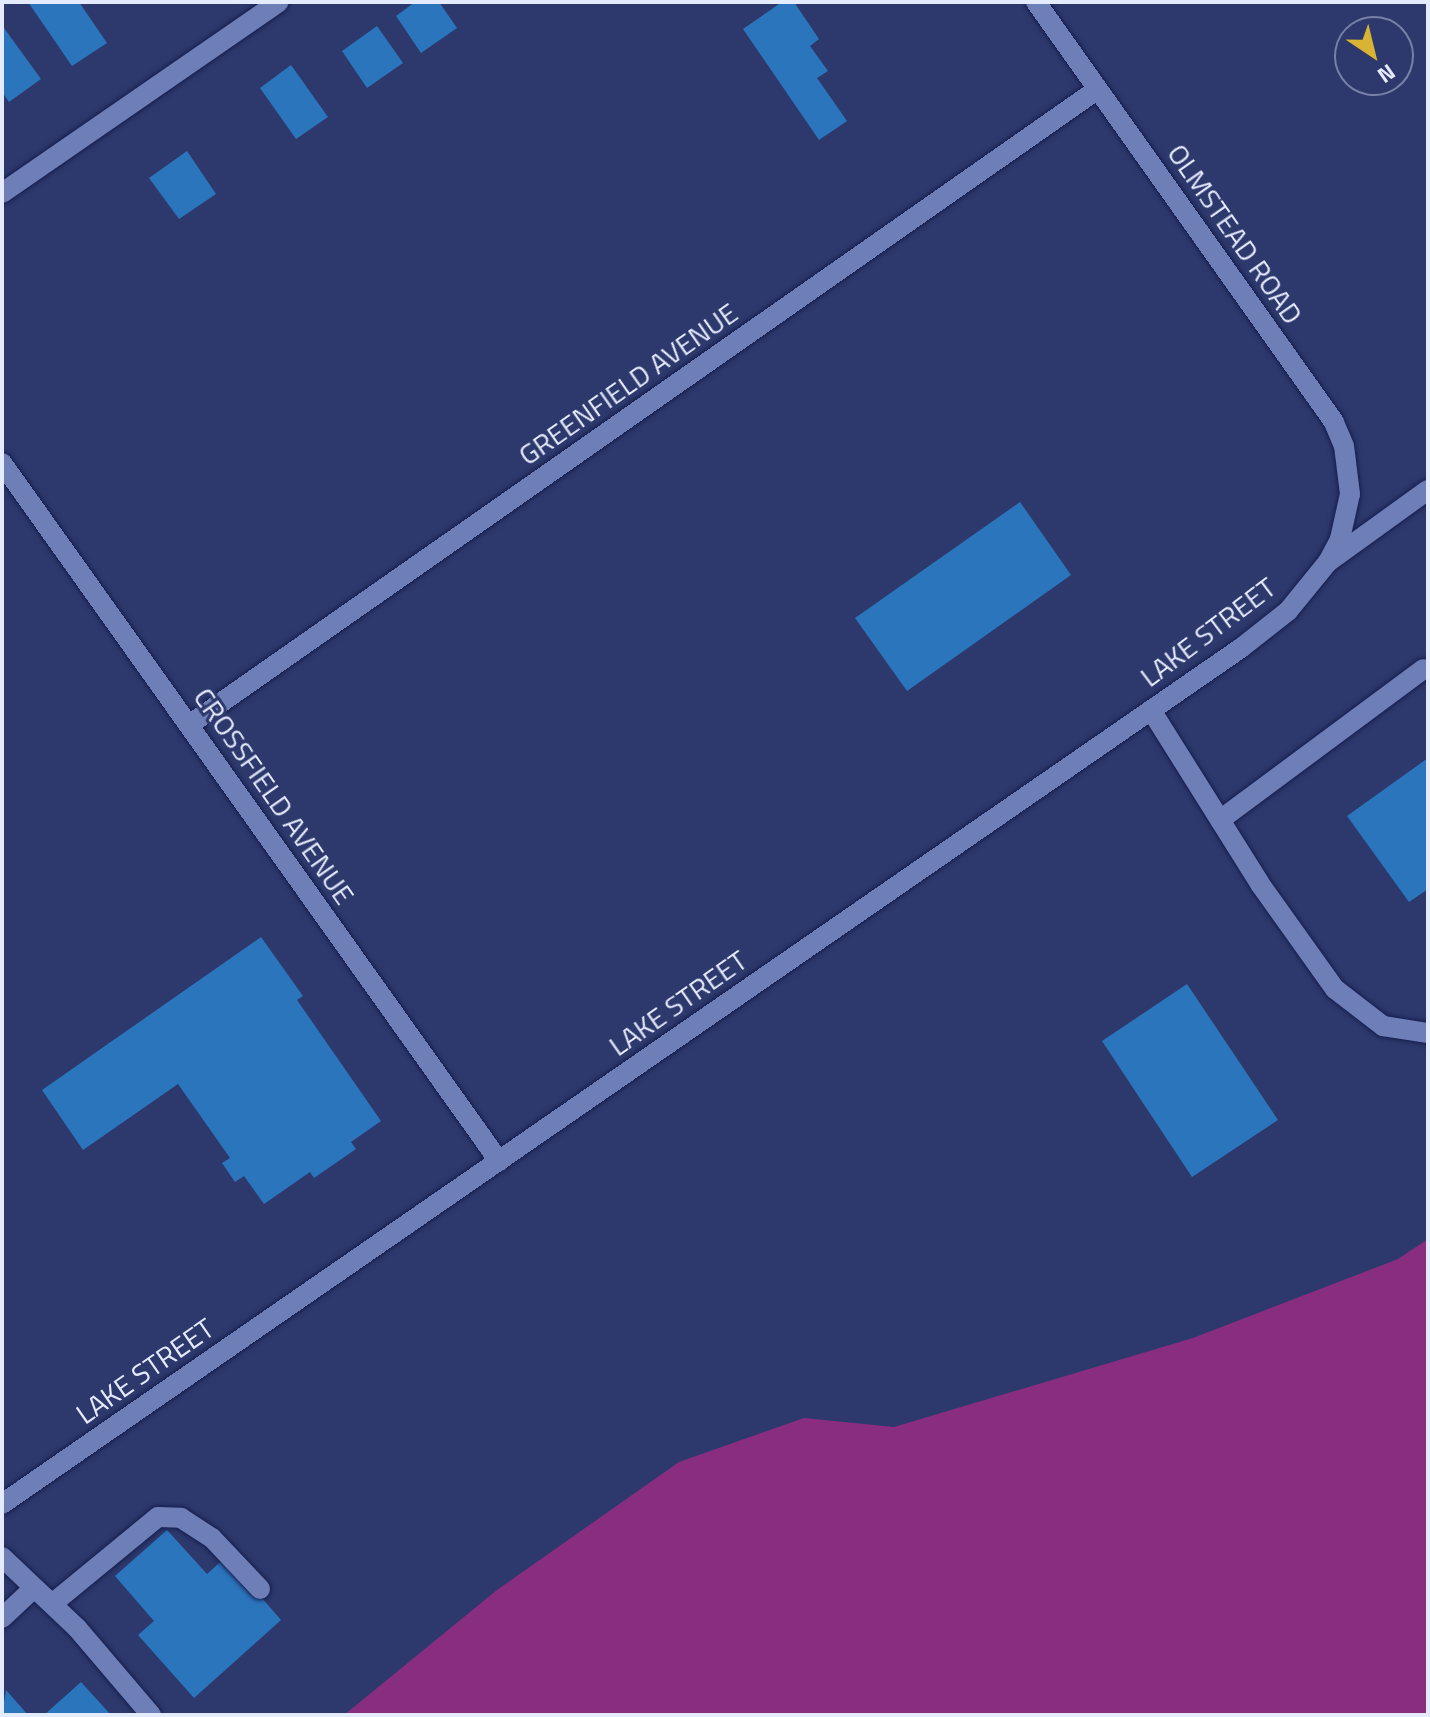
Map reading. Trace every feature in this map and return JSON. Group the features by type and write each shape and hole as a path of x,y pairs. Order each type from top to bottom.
{"street":[{"path":"2,193 279,2"},
{"name":"OLMSTEAD ROAD","path":"1036,2 1334,422 1350,473 1347,513"},
{"name":"GREENFIELD AVENUE","path":"189,725 1098,89"},
{"name":"CROSSFIELD AVENUE","path":"2,463 499,1161"},
{"path":"1328,562 1428,490"},
{"name":"LAKE STREET","path":"2,1504 1151,710 1288,611 1328,562 1347,513"},
{"path":"1220,820 1423,669"},
{"path":"1151,710 1220,820 1335,989 1383,1026 1428,1033"},
{"path":"52,1604 158,1517 181,1518 212,1538 260,1589"},
{"path":"2,1557 52,1604 151,1715"},
{"path":"2,1618 34,1588"}],"shaded area":[{"path":"1428,1239 1428,1715 344,1715 497,1590 679,1462 804,1418 894,1427 1193,1338 1398,1259"}],"building":[{"path":"28,2 79,2 107,43 72,66"},
{"path":"415,2 439,2 457,28 421,53 396,16"},
{"path":"782,2 794,2 819,39 810,46 828,71 817,78 847,121 819,140 743,29"},
{"path":"377,26 403,63 367,88 342,51"},
{"path":"4,28 41,79 9,102 2,92"},
{"path":"291,65 328,117 296,139 260,88"},
{"path":"187,151 216,194 179,219 149,178"},
{"path":"1020,502 1071,575 907,691 855,618"},
{"path":"1428,758 1428,889 1409,902 1347,816"},
{"path":"261,937 303,996 297,1000 381,1121 351,1142 356,1149 314,1178 310,1172 264,1204 244,1176 235,1182 222,1163 230,1158 178,1084 83,1150 42,1090"},
{"path":"1187,984 1278,1120 1192,1177 1102,1041"},
{"path":"167,1530 207,1574 226,1557 281,1620 194,1698 138,1635 154,1621 115,1576"},
{"path":"81,1682 111,1715 44,1715"},
{"path":"6,1690 28,1715 2,1715"}]}
